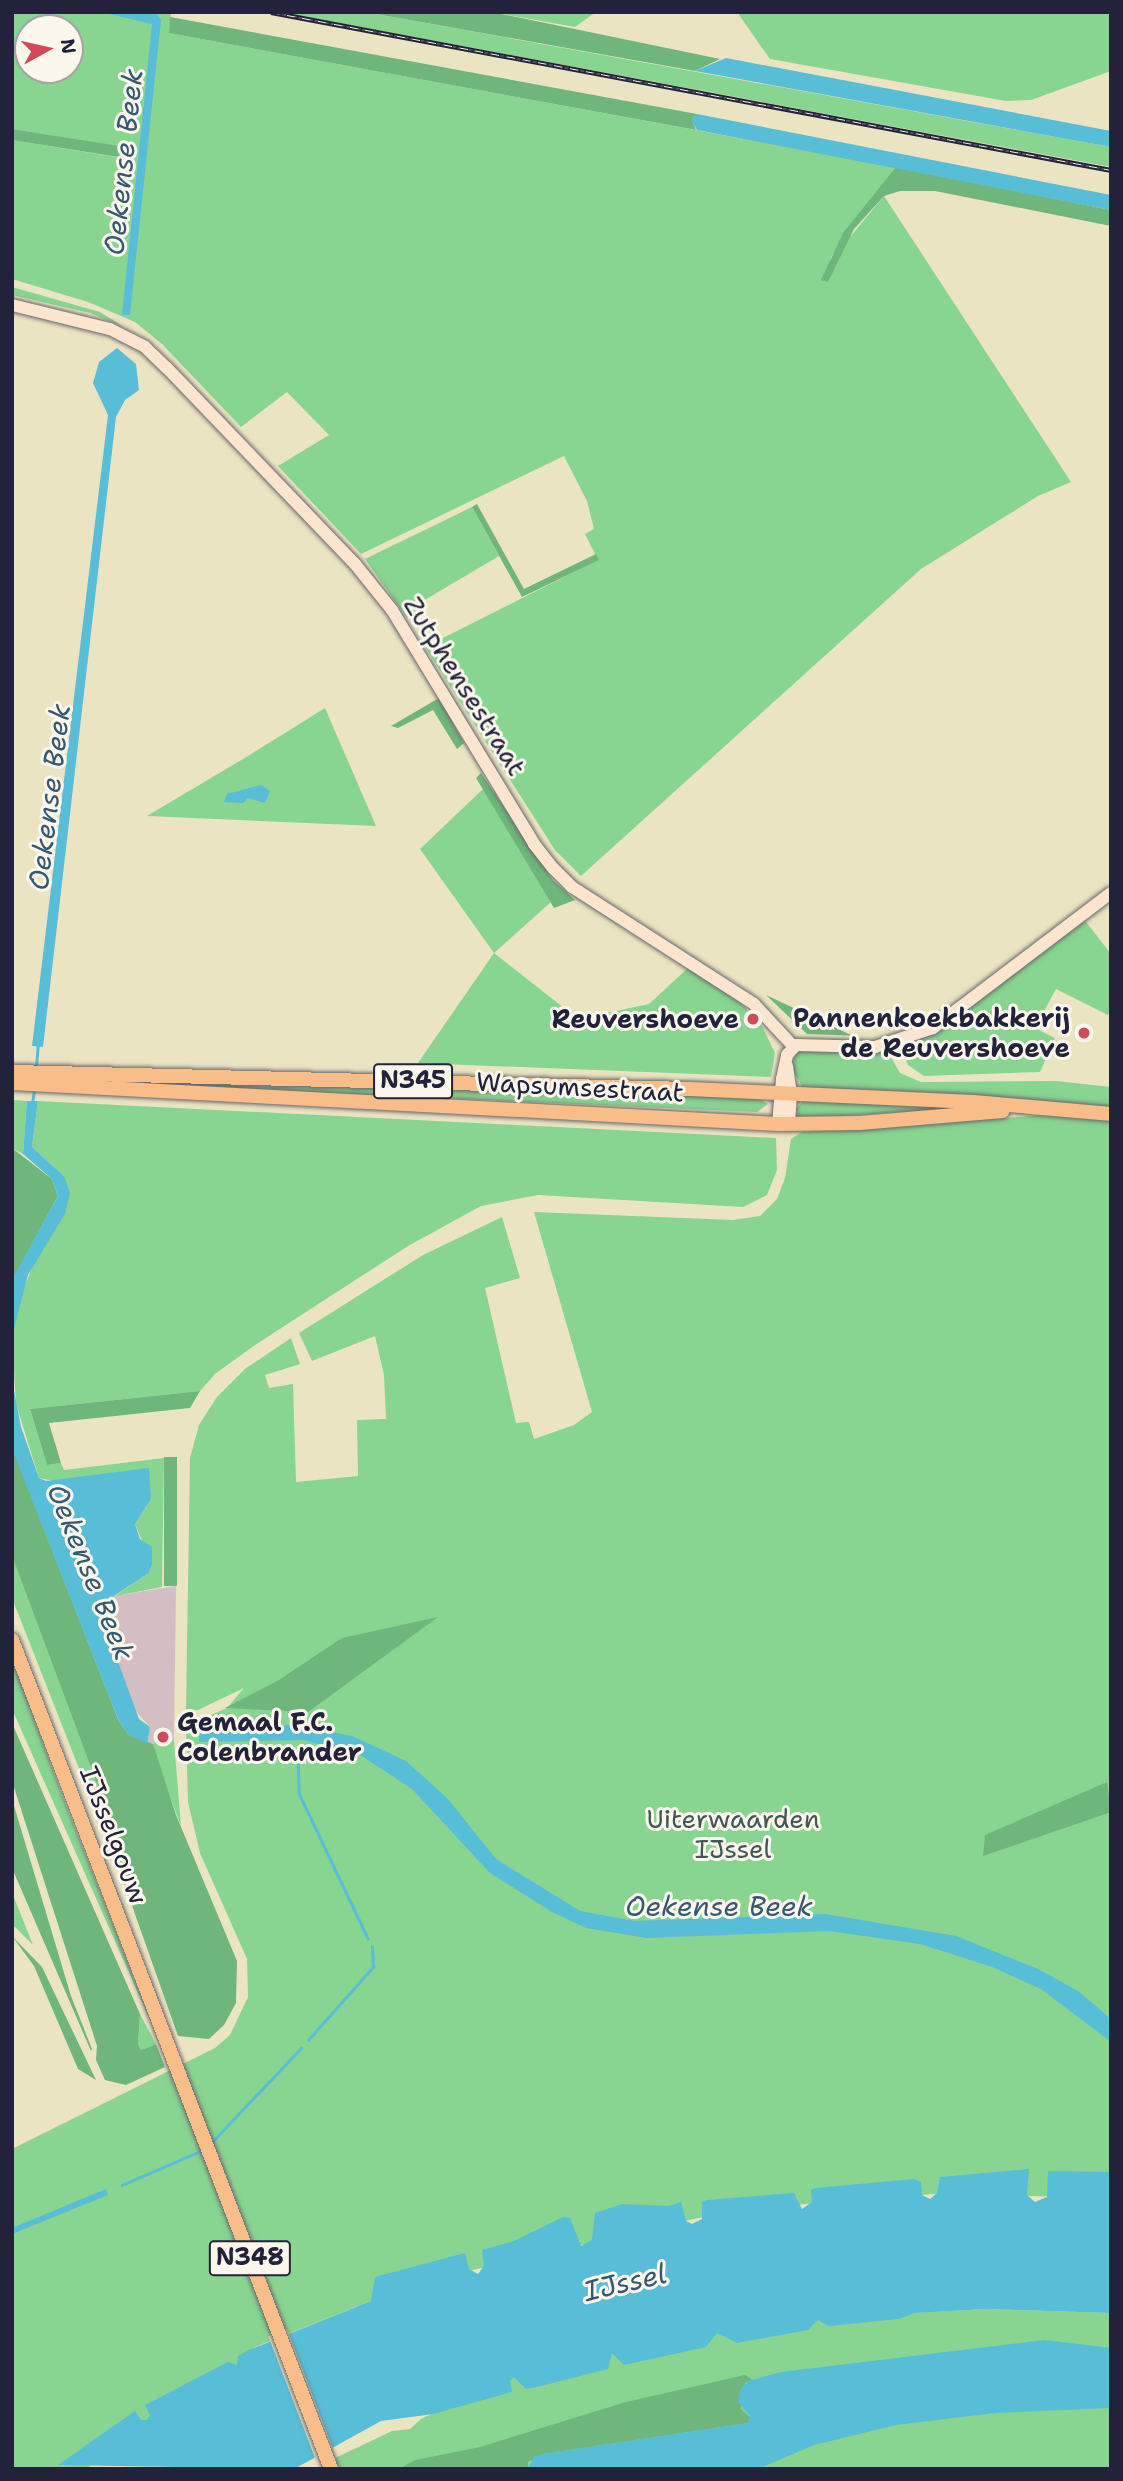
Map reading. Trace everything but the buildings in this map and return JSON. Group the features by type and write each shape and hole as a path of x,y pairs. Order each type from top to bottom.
{"main road":[{"name":"Wapsumsestraat","path":"12,1072 29,1078 784,1124 907,1120 1017,1108"},
{"name":"Wapsumsestraat","path":"12,1083 29,1078"},
{"name":"Wapsumsestraat","path":"46,1079 785,1094 1111,1114"},
{"name":"IJsselgouw","path":"12,1640 331,2469"}],"street":[{"name":"Zutphensestraat","path":"12,305 110,329 145,347 355,564 392,610 534,844 553,868 572,887 754,1004 793,1047"},
{"path":"784,1124 787,1065 793,1047 809,1042 893,1045 943,1022 1111,893"}],"shaded area":[{"path":"176,1586 174,1741 147,1744 150,1727 134,1709 106,1633 105,1613 114,1596"}],"green space":[{"path":"12,12 171,12 169,33 896,167 831,257 828,281 845,243 884,196 1071,482 1038,496 921,569 581,876 555,850 425,647 598,560 585,534 594,529 587,501 564,456 361,554 278,466 329,435 287,392 241,427 162,344 135,322 88,302 12,279 12,140 134,160 136,149 12,129"},
{"path":"280,12 365,12 1111,147 1111,167"},
{"path":"365,12 492,12 720,59 695,71"},
{"path":"492,12 596,12 575,27"},
{"path":"737,12 1111,12 1111,71 1031,100 1006,101 770,59"},
{"path":"170,17 697,114 693,123 696,130 169,33"},
{"path":"12,129 135,149 134,159 12,140"},
{"path":"896,167 1111,210 1111,226 935,191 900,191 884,196 854,229 828,282 821,280 843,233"},
{"path":"12,287 100,312 124,327 90,313 12,295"},
{"path":"477,504 524,589 596,554 599,560 522,597 472,507"},
{"path":"472,507 499,556 423,601 425,608 407,618 365,559"},
{"path":"439,698 464,743 457,749 433,710 398,728 391,726"},
{"path":"325,708 376,826 147,816 248,756"},
{"path":"481,773 553,880 575,900 554,908 476,778"},
{"path":"483,789 551,902 494,953 420,849"},
{"path":"1083,918 1111,954 1111,1009 1108,1015 1056,989 1035,1028 1055,1038 1040,1072 924,1076 908,1065 902,1048 931,1034"},
{"path":"494,953 578,1019 649,1004 688,968 738,1000 762,1026 775,1053 771,1077 418,1063"},
{"path":"766,995 851,1035 862,1036 807,1034"},
{"path":"802,1050 888,1052 900,1073 921,1082 1056,1081 1111,1087 1111,1107 804,1090 792,1069 795,1055"},
{"path":"45,1076 756,1097 768,1104 757,1112 167,1086"},
{"path":"12,1100 27,1101 23,1154 12,1148"},
{"path":"38,1101 776,1138 777,1170 767,1195 743,1207 538,1195 481,1206 408,1246 255,1345 215,1374 200,1391 30,1409 47,1465 61,1463 64,1470 164,1458 162,1587 115,1596 149,1573 152,1565 135,1524 151,1499 39,1478 16,1404 12,1336 17,1306 35,1260 56,1228 64,1176 32,1147"},
{"path":"803,1101 975,1107 799,1119 796,1109"},
{"name":"Uiterwaarden IJssel","path":"1046,1115 1111,1119 1111,2198 934,2194 806,2204 698,2218 374,2293 371,2301 255,2347 236,2366 86,2469 12,2469 12,2149 215,2048 230,2035 248,1997 247,1959 200,1853 188,1802 186,1726 227,1708 244,1688 198,1710 186,1711 190,1458 199,1425 217,1397 245,1369 291,1338 300,1364 265,1375 269,1388 293,1384 296,1482 358,1476 357,1420 386,1419 384,1375 375,1336 312,1361 299,1333 423,1255 502,1217 520,1278 485,1288 516,1423 529,1422 534,1439 574,1425 592,1412 534,1212 733,1220 760,1216 777,1199 785,1178 791,1139 802,1132"},
{"path":"12,1148 52,1179 58,1196 12,1281"},
{"path":"200,1391 190,1408 49,1423 61,1463 47,1465 30,1409"},
{"path":"12,1447 118,1719 128,1734 153,1744 176,1815 237,1961 236,2003 224,2025 209,2039 178,2036 124,1883 126,1869 119,1843 12,1556"},
{"path":"164,1457 177,1457 177,1586 164,1586"},
{"path":"12,1556 119,1843 126,1869 124,1883 12,1598"},
{"path":"438,1617 308,1712 225,1708 279,1680 342,1638"},
{"path":"12,1658 62,1795 154,2029 12,1709"},
{"path":"12,1723 140,2014 138,2044 141,2050 156,2044 165,2067 126,2085 105,2080 96,2060 97,2046 12,1781"},
{"path":"157,1741 174,1741 181,1826 156,1759 153,1744"},
{"path":"1107,1782 1111,1812 983,1856 985,1835"},
{"path":"12,1799 71,1996 91,2051 12,1868"},
{"path":"12,1892 15,1900 33,1945 12,1924"},
{"path":"12,1936 42,1967 96,2080 78,2069 34,1966"},
{"path":"140,2014 156,2044 141,2050 138,2044"},
{"path":"986,2309 1111,2313 1111,2469 339,2469 335,2458 392,2431 410,2429 421,2419 514,2375 609,2351 715,2330 818,2318"},
{"path":"745,2375 753,2380 745,2383 741,2409 751,2418 748,2423 543,2454 528,2462 528,2469 399,2469 415,2460 480,2447 626,2402"}],"water":[{"path":"101,12 156,12 161,20 130,315 122,315 152,24"},
{"path":"726,58 1111,131 1111,147 695,71"},
{"path":"697,114 1111,195 1111,210 697,130 691,120"},
{"path":"117,348 136,364 139,390 125,400 116,417 43,1047 32,1046 108,415 93,383 99,362"},
{"path":"261,785 270,791 265,803 248,798 243,803 224,802 227,794"},
{"path":"27,1101 38,1101 32,1147 64,1176 70,1193 65,1214 28,1275 12,1336 14,1276 58,1196 52,1179 23,1154"},
{"path":"12,1380 21,1427 39,1478 46,1481 149,1468 151,1499 135,1524 140,1539 152,1547 152,1565 149,1573 114,1596 104,1623 139,1719 150,1727 147,1744 128,1734 118,1719 13,1451"},
{"path":"297,1725 352,1736 406,1761 447,1798 496,1859 580,1911 635,1921 825,1914 956,1936 1038,1969 1078,1991 1111,2019 1111,2042 1041,1989 992,1967 920,1944 829,1931 647,1938 586,1928 552,1912 490,1873 412,1789 362,1756 304,1740 199,1742 199,1726"},
{"name":"IJssel","path":"1029,2169 1027,2195 1035,2202 1047,2197 1048,2171 1111,2172 1111,2313 986,2309 915,2313 899,2319 829,2326 818,2320 808,2330 737,2343 717,2333 706,2347 624,2365 612,2353 608,2369 526,2389 514,2377 510,2381 512,2392 433,2414 381,2421 294,2469 58,2465 135,2411 141,2420 147,2420 150,2415 145,2405 228,2362 237,2365 238,2356 249,2350 371,2301 375,2277 465,2253 469,2269 478,2274 484,2266 482,2250 514,2241 563,2217 570,2218 581,2246 592,2240 595,2213 622,2204 669,2206 681,2202 686,2221 692,2224 702,2219 702,2202 707,2200 794,2193 802,2209 812,2202 811,2190 816,2188 914,2179 921,2182 922,2195 930,2199 937,2193 940,2177"},
{"path":"106,2189 108,2195 12,2234 12,2228"},
{"path":"1045,2340 1111,2348 1111,2408 995,2413 896,2425 814,2445 758,2469 528,2469 534,2456 543,2454 748,2423 750,2416 738,2402 740,2389 749,2381 781,2372"}],"pier":[{"path":"287,2329 334,2451 315,2458 268,2336"}],"waterway":[{"name":"Oekense Beek","path":"36,1066 38,1045"},
{"name":"Oekense Beek","path":"32,1104 34,1090"},
{"path":"298,1758 299,1793 368,1938"},
{"path":"308,2040 373,1967 372,1947"},
{"path":"210,2144 301,2048"},
{"path":"122,2185 203,2150"}],"railway":[{"path":"271,12 1111,170"}],"place":[{"name":"Reuvershoeve","path":"753,1019"},
{"name":"Pannenkoekbakkerij de Reuvershoeve","path":"1084,1033"},
{"name":"Gemaal F.C. Colenbrander","path":"163,1737"}]}
